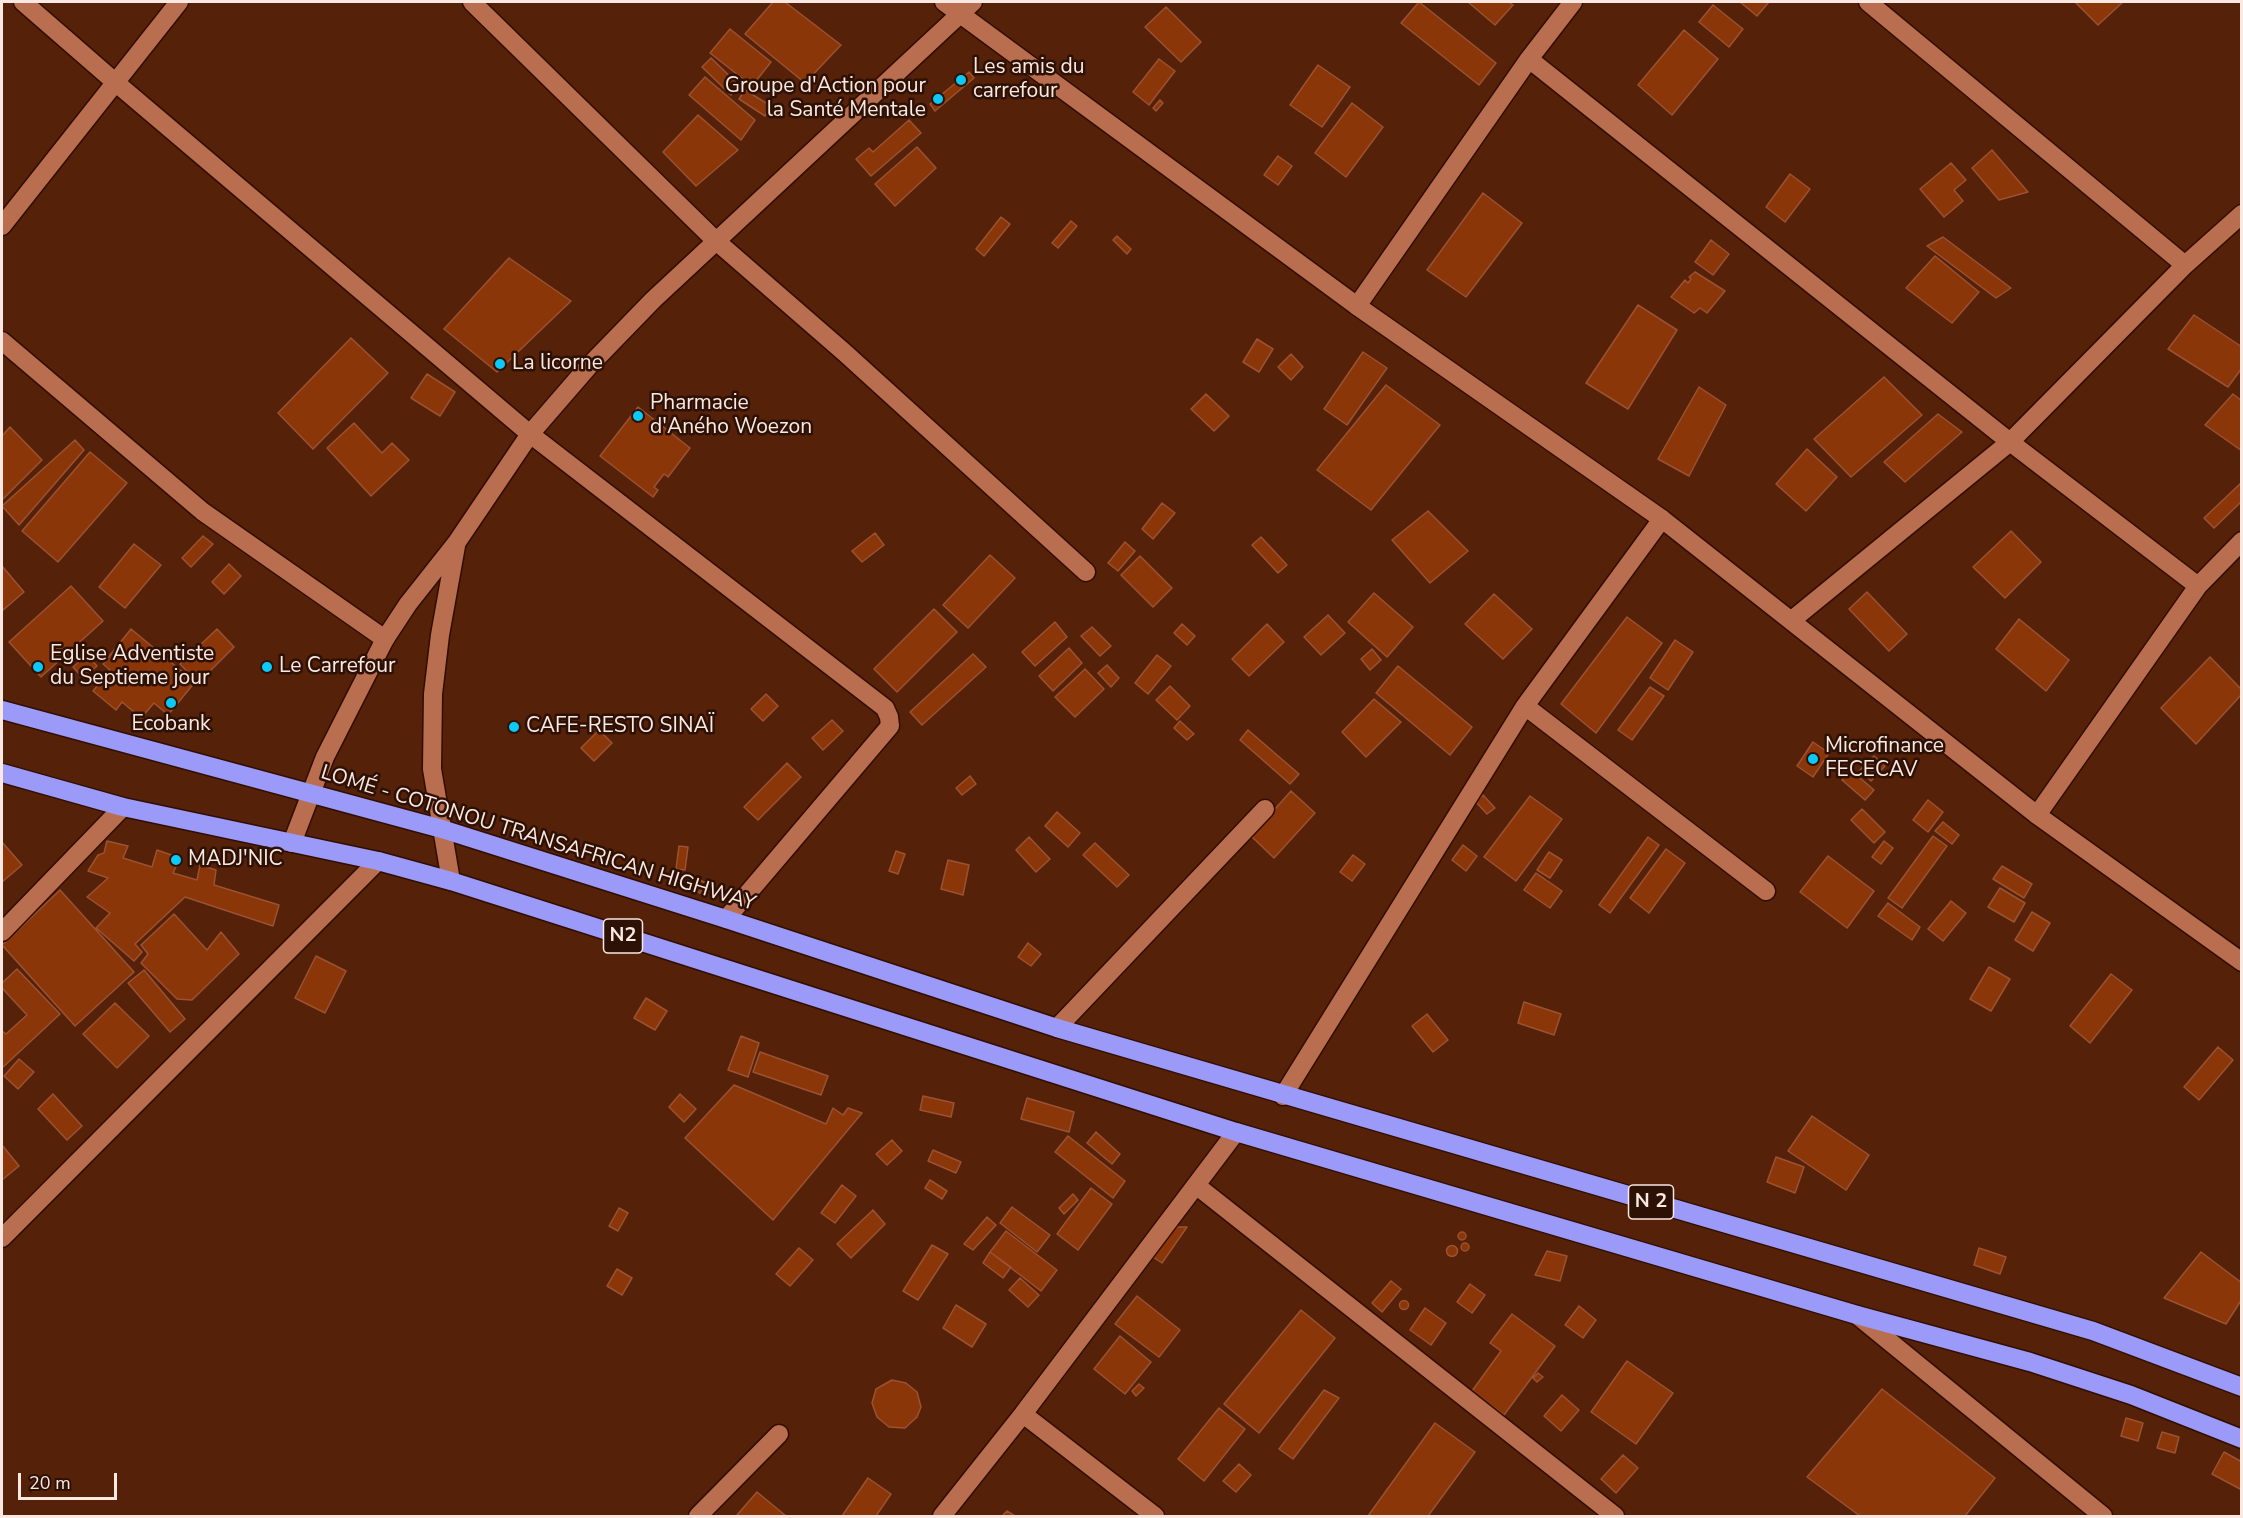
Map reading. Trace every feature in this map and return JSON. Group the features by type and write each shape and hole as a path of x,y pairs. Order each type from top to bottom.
{"highway":[{"name":"LOMÉ - COTONOU TRANSAFRICAN HIGHWAY","path":"2,710 442,829 726,919 1057,1028"},
{"name":"N2","path":"2,773 123,807 378,861 451,881 1236,1132"},
{"name":"N 2","path":"1057,1028 1283,1096 2093,1331 2241,1387"},
{"name":"N 2","path":"1236,1132 1857,1315 2030,1362 2131,1395 2241,1439"}],"street":[{"path":"23,2 531,434 885,708 890,726 726,919"},
{"path":"2,226 179,2"},
{"path":"472,2 715,240 845,353 1086,572"},
{"path":"944,2 966,7 1356,306 1662,519 2037,815 2241,962"},
{"path":"1356,306 1528,59 1573,2"},
{"path":"1868,2 2185,265"},
{"path":"292,843 325,758 385,639 408,604 457,542 531,434 588,367 653,300 966,7"},
{"path":"1528,59 2010,442 2199,586"},
{"path":"1792,620 2010,442 2185,265 2241,214"},
{"path":"2,341 202,512 385,639"},
{"path":"1283,1096 1525,706 1662,519"},
{"path":"2037,815 2199,586 2241,541"},
{"path":"451,881 432,769 433,694 440,635 457,542"},
{"path":"1525,706 1766,891"},
{"path":"2,932 123,807"},
{"path":"1057,1028 1265,809"},
{"path":"2,1238 378,861"},
{"path":"942,1516 1023,1414 1236,1132"},
{"path":"1197,1186 1616,1516"},
{"path":"1857,1315 2103,1516"},
{"path":"1023,1414 1155,1516"},
{"path":"698,1516 778,1434"}],"building":[{"path":"773,2 785,2 841,45 805,83 745,34"},
{"path":"1419,2 1496,63 1479,85 1401,23"},
{"path":"1468,2 1509,2 1513,5 1495,25"},
{"path":"1740,2 1769,2 1757,16"},
{"path":"2075,2 2123,2 2098,25"},
{"path":"1713,5 1743,29 1729,47 1699,22"},
{"path":"1166,7 1201,42 1181,62 1145,27"},
{"path":"730,29 771,62 752,86 710,53"},
{"path":"1684,30 1718,59 1672,115 1638,85"},
{"path":"711,58 740,86 731,95 702,67"},
{"path":"1159,59 1175,71 1149,105 1133,92"},
{"path":"1318,65 1350,87 1322,127 1290,105"},
{"path":"969,72 974,78 935,111 930,104"},
{"path":"705,77 755,120 741,140 689,95"},
{"path":"745,90 771,106 765,116 739,99"},
{"path":"1160,100 1163,103 1156,111 1153,108"},
{"path":"1352,103 1383,127 1346,177 1315,153"},
{"path":"698,115 738,150 696,186 663,152"},
{"path":"909,120 921,133 871,176 856,159 869,148 873,152"},
{"path":"917,147 936,168 895,206 875,184"},
{"path":"1992,150 2028,192 1999,200 1972,168"},
{"path":"1278,156 1292,166 1278,185 1264,175"},
{"path":"1951,163 1966,180 1954,190 1963,201 1944,217 1920,189"},
{"path":"1790,174 1810,189 1785,222 1766,207"},
{"path":"1483,193 1522,223 1466,297 1427,270"},
{"path":"1001,217 1010,224 984,256 976,249"},
{"path":"1071,221 1077,226 1058,248 1052,243"},
{"path":"1117,236 1131,249 1127,254 1113,240"},
{"path":"1943,237 2011,288 1996,298 1927,246"},
{"path":"1711,240 1729,254 1713,275 1695,262"},
{"path":"1935,256 1979,292 1952,323 1906,288"},
{"path":"509,258 571,301 497,372 444,329"},
{"path":"1695,272 1725,291 1707,313 1700,308 1694,313 1671,297 1685,280 1688,283 1691,279 1689,277"},
{"path":"1638,305 1677,330 1628,409 1586,383"},
{"path":"2194,315 2242,347 2242,368 2228,387 2168,349"},
{"path":"351,338 388,373 313,449 278,413"},
{"path":"1257,339 1273,349 1259,372 1243,362"},
{"path":"1363,352 1387,368 1347,425 1324,409"},
{"path":"1291,354 1303,367 1291,380 1278,367"},
{"path":"427,374 455,392 440,416 411,398"},
{"path":"1884,377 1922,415 1851,477 1814,439"},
{"path":"1386,385 1440,425 1371,510 1317,470"},
{"path":"1699,387 1726,405 1689,476 1658,459"},
{"path":"1206,394 1229,416 1214,431 1191,409"},
{"path":"2233,394 2242,401 2242,451 2205,425"},
{"path":"638,407 690,448 668,477 664,474 654,487 658,490 653,497 600,456"},
{"path":"1938,414 1962,432 1905,482 1884,462"},
{"path":"354,423 382,453 392,443 409,460 371,496 327,448"},
{"path":"10,427 42,460 2,500 2,436"},
{"path":"75,440 84,450 19,525 2,506"},
{"path":"1807,449 1837,477 1806,511 1776,484"},
{"path":"90,452 127,483 58,562 22,531"},
{"path":"2242,482 2242,501 2214,528 2204,518"},
{"path":"1162,503 1175,513 1153,539 1142,529"},
{"path":"1428,511 1468,551 1430,583 1392,540"},
{"path":"2011,531 2041,562 2005,598 1973,567"},
{"path":"875,533 884,545 862,562 852,551"},
{"path":"203,536 213,544 191,567 182,558"},
{"path":"1261,537 1287,565 1278,573 1252,545"},
{"path":"1125,542 1135,551 1118,571 1108,563"},
{"path":"134,544 161,565 125,608 99,587"},
{"path":"990,555 1015,578 968,628 943,605"},
{"path":"1140,556 1172,588 1153,607 1121,575"},
{"path":"229,564 241,576 224,594 212,582"},
{"path":"2,566 24,592 2,611"},
{"path":"71,586 103,621 41,677 9,642"},
{"path":"1867,592 1907,634 1889,651 1849,609"},
{"path":"1374,593 1413,627 1387,657 1348,622"},
{"path":"1494,594 1532,629 1503,659 1465,624"},
{"path":"934,609 957,632 897,692 874,669"},
{"path":"1328,615 1345,633 1321,655 1304,637"},
{"path":"1627,617 1662,643 1596,733 1561,704"},
{"path":"2019,619 2069,660 2046,691 1996,649"},
{"path":"1055,622 1067,637 1035,666 1022,652"},
{"path":"1182,624 1195,636 1187,645 1174,633"},
{"path":"1267,624 1284,642 1249,676 1232,659"},
{"path":"1092,627 1111,646 1100,656 1081,636"},
{"path":"131,629 195,682 168,715 154,703 141,718 122,702 116,710 93,691 110,670 103,664"},
{"path":"217,629 234,647 198,683 180,664"},
{"path":"1675,640 1693,652 1668,690 1650,678"},
{"path":"1069,648 1082,663 1053,691 1039,676"},
{"path":"1372,649 1381,660 1370,670 1361,659"},
{"path":"973,654 986,667 922,725 910,712"},
{"path":"87,655 97,666 83,678 73,667"},
{"path":"1157,655 1171,666 1148,694 1135,683"},
{"path":"2210,657 2242,690 2242,694 2196,744 2161,708"},
{"path":"1107,665 1119,678 1111,687 1098,673"},
{"path":"1398,666 1472,727 1450,755 1376,693"},
{"path":"1085,669 1104,689 1075,717 1055,697"},
{"path":"1170,686 1190,706 1177,720 1156,700"},
{"path":"1650,687 1664,696 1632,740 1618,730"},
{"path":"766,694 778,706 763,721 751,709"},
{"path":"1374,699 1401,722 1366,757 1342,732"},
{"path":"832,720 843,731 823,750 812,738"},
{"path":"1180,721 1194,734 1187,740 1174,728"},
{"path":"599,730 612,743 594,761 581,748"},
{"path":"1248,730 1299,774 1290,784 1240,740"},
{"path":"1813,742 1829,753 1813,777 1797,766"},
{"path":"1874,756 1885,766 1871,781 1860,770"},
{"path":"787,763 801,777 758,820 744,807"},
{"path":"1851,770 1874,790 1865,800 1842,780"},
{"path":"970,776 976,784 962,795 956,788"},
{"path":"1291,791 1315,813 1274,858 1251,836"},
{"path":"1483,795 1495,808 1487,814 1475,801"},
{"path":"1530,796 1562,819 1516,881 1484,857"},
{"path":"1928,800 1943,812 1928,832 1913,820"},
{"path":"1862,809 1885,832 1874,843 1851,820"},
{"path":"1057,812 1080,833 1068,847 1045,826"},
{"path":"1943,822 1959,835 1952,844 1935,831"},
{"path":"1933,836 1947,846 1902,908 1888,898"},
{"path":"1029,837 1050,859 1036,872 1016,850"},
{"path":"1648,837 1659,845 1610,913 1599,905"},
{"path":"107,841 128,846 123,858 152,867 157,850 180,858 173,873 197,880 200,865 216,870 214,885 279,905 273,926 185,897 135,944 142,952 134,961 96,928 110,913 87,897 108,878 88,871 98,855 104,853"},
{"path":"1884,841 1893,848 1881,864 1872,857"},
{"path":"2,842 22,865 2,882"},
{"path":"1095,843 1129,875 1117,887 1083,855"},
{"path":"1463,845 1477,856 1466,871 1452,860"},
{"path":"679,846 688,847 685,870 676,869"},
{"path":"1666,849 1685,863 1649,913 1630,898"},
{"path":"896,851 905,854 898,874 889,871"},
{"path":"1549,852 1562,860 1550,878 1537,870"},
{"path":"1353,855 1365,864 1352,881 1340,872"},
{"path":"1828,856 1874,891 1847,928 1800,892"},
{"path":"948,860 969,865 963,895 941,889"},
{"path":"2002,866 2032,884 2024,898 1993,879"},
{"path":"1536,873 1562,891 1550,908 1524,890"},
{"path":"698,879 706,883 700,893 692,889"},
{"path":"2000,888 2025,903 2014,922 1988,907"},
{"path":"60,890 134,972 75,1026 2,945"},
{"path":"1951,901 1966,913 1943,941 1928,929"},
{"path":"1888,903 1920,927 1912,940 1878,916"},
{"path":"2032,912 2050,923 2033,951 2015,940"},
{"path":"174,914 207,950 221,932 239,954 192,1000 177,999 141,963 148,954 141,945"},
{"path":"1028,943 1041,954 1031,966 1018,957"},
{"path":"316,956 346,971 325,1013 295,998"},
{"path":"1989,967 2010,979 1991,1011 1970,999"},
{"path":"17,969 60,1014 2,1068 2,1031 6,1034 27,1015 2,988 2,983"},
{"path":"144,970 185,1019 170,1032 128,983"},
{"path":"2111,974 2132,990 2090,1043 2070,1026"},
{"path":"646,998 667,1011 655,1030 634,1018"},
{"path":"1524,1002 1561,1014 1554,1035 1518,1023"},
{"path":"115,1003 149,1036 117,1068 83,1034"},
{"path":"1427,1014 1448,1040 1433,1052 1412,1026"},
{"path":"741,1036 759,1043 748,1077 728,1070"},
{"path":"2218,1047 2233,1060 2199,1100 2184,1087"},
{"path":"760,1052 828,1076 821,1095 753,1072"},
{"path":"19,1059 34,1072 18,1089 4,1076"},
{"path":"734,1085 826,1124 833,1108 843,1115 848,1108 862,1113 773,1220 685,1138"},
{"path":"53,1094 82,1126 67,1140 38,1109"},
{"path":"680,1094 696,1109 684,1122 669,1107"},
{"path":"923,1096 954,1103 951,1117 920,1110"},
{"path":"1027,1098 1074,1112 1069,1132 1021,1119"},
{"path":"1812,1116 1869,1155 1846,1190 1788,1151"},
{"path":"1096,1132 1120,1154 1112,1164 1087,1143"},
{"path":"1068,1136 1125,1181 1113,1198 1055,1152"},
{"path":"892,1140 902,1151 887,1165 876,1154"},
{"path":"2,1145 19,1166 2,1180"},
{"path":"933,1150 961,1162 956,1173 928,1161"},
{"path":"1776,1157 1804,1167 1795,1193 1767,1182"},
{"path":"930,1180 947,1191 942,1199 925,1188"},
{"path":"842,1185 856,1196 835,1223 821,1213"},
{"path":"1091,1188 1112,1204 1078,1250 1057,1234"},
{"path":"1073,1194 1078,1200 1064,1214 1059,1208"},
{"path":"1012,1207 1050,1235 1037,1252 1000,1223"},
{"path":"619,1208 628,1213 618,1231 609,1226"},
{"path":"873,1210 885,1224 851,1258 837,1244"},
{"path":"987,1217 996,1225 973,1250 964,1244"},
{"path":"1166,1227 1187,1227 1162,1263 1147,1253"},
{"path":"1006,1231 1057,1270 1041,1291 990,1252"},
{"path":"1462,1232 1466,1236 1462,1240 1458,1236"},
{"path":"1465,1243 1469,1247 1465,1251 1461,1247"},
{"path":"932,1245 948,1254 918,1300 903,1291"},
{"path":"1452,1246 1456,1247 1456,1255 1452,1256 1448,1255 1447,1251 1448,1247"},
{"path":"799,1248 813,1260 790,1286 776,1274"},
{"path":"1979,1248 2006,1257 2000,1274 1974,1265"},
{"path":"1547,1251 1567,1256 1560,1281 1535,1275"},
{"path":"990,1252 1011,1267 1003,1278 983,1263"},
{"path":"2201,1252 2242,1283 2242,1299 2226,1324 2164,1298"},
{"path":"617,1269 632,1278 622,1295 607,1286"},
{"path":"1020,1278 1039,1295 1028,1307 1009,1290"},
{"path":"1391,1281 1401,1289 1382,1312 1372,1303"},
{"path":"1470,1284 1485,1295 1472,1313 1457,1302"},
{"path":"1137,1296 1180,1330 1159,1357 1115,1324"},
{"path":"1404,1301 1408,1305 1404,1309 1400,1305"},
{"path":"956,1305 986,1324 972,1347 943,1328"},
{"path":"1579,1306 1596,1320 1583,1338 1565,1325"},
{"path":"1425,1308 1446,1323 1431,1345 1410,1330"},
{"path":"1301,1310 1335,1338 1259,1433 1224,1404"},
{"path":"1512,1314 1555,1346 1504,1415 1472,1391 1501,1351 1490,1343"},
{"path":"1120,1336 1151,1362 1125,1394 1094,1369"},
{"path":"1627,1361 1673,1393 1636,1444 1591,1412"},
{"path":"1538,1373 1543,1377 1537,1382 1533,1378"},
{"path":"892,1380 906,1383 917,1392 921,1407 917,1417 905,1428 889,1427 877,1417 872,1403 876,1389"},
{"path":"1139,1384 1144,1388 1136,1396 1132,1391"},
{"path":"1882,1389 1995,1478 1965,1516 1860,1516 1807,1477"},
{"path":"1324,1390 1339,1398 1293,1459 1279,1449"},
{"path":"1562,1395 1579,1410 1561,1431 1544,1416"},
{"path":"1219,1408 1245,1429 1204,1481 1178,1459"},
{"path":"2126,1418 2143,1423 2138,1441 2121,1436"},
{"path":"1435,1423 1475,1452 1428,1516 1368,1516"},
{"path":"2162,1432 2179,1437 2175,1453 2157,1448"},
{"path":"2224,1452 2242,1462 2242,1490 2212,1474"},
{"path":"1623,1455 1638,1468 1616,1493 1601,1479"},
{"path":"1239,1464 1251,1475 1236,1492 1223,1481"},
{"path":"868,1478 891,1494 876,1516 842,1516"},
{"path":"757,1492 786,1516 737,1515"},
{"path":"1007,1511 1015,1516 1002,1516"}],"place":[{"name":"Les amis du carrefour","path":"961,80"},
{"name":"Groupe d'Action pour la Santé Mentale","path":"938,99"},
{"name":"La licorne","path":"500,364"},
{"name":"Pharmacie d'Aného Woezon","path":"638,416"},
{"name":"Eglise Adventiste du Septieme jour","path":"38,667"},
{"name":"Le Carrefour","path":"267,667"},
{"name":"Ecobank","path":"171,703"},
{"name":"CAFE-RESTO SINAÏ","path":"514,727"},
{"name":"Microfinance FECECAV","path":"1813,759"},
{"name":"MADJ'NIC","path":"176,860"}]}
